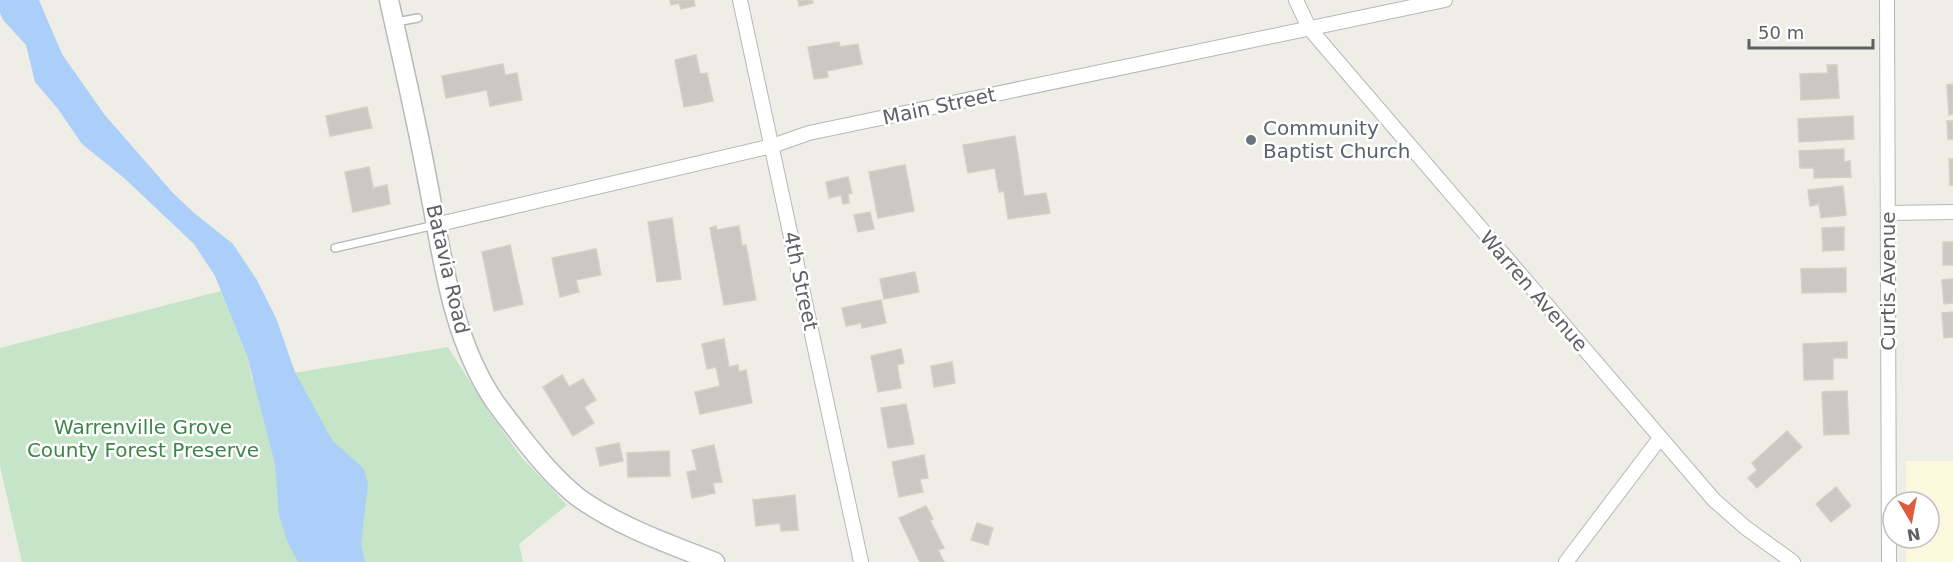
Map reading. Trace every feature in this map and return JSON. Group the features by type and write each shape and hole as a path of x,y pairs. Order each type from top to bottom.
{"main road":[{"name":"Batavia Road","path":"389,0 455,313 468,351 492,398 557,480 581,499 623,524 715,562"}],"street":[{"name":"4th Street","path":"740,0 861,562"},
{"name":"Warren Avenue","path":"1296,0 1310,28 1714,500 1746,528 1793,562"},
{"name":"Main Street","path":"435,225 772,146 821,130 1445,0"},
{"name":"Curtis Avenue","path":"1887,0 1889,562"},
{"path":"1888,213 1953,212"},
{"path":"1566,562 1660,438"}],"lane":[{"path":"394,22 418,18"},
{"path":"335,248 435,225"}],"shaded area":[{"path":"1906,461 1953,461 1953,562 1906,562 1906,550 1941,550 1941,490 1906,490"}],"green space":[{"name":"Warrenville Grove County Forest Preserve","path":"221,291 247,356 252,380 448,347 489,412 522,458 567,505 519,544 523,562 22,562 0,466 0,348"}],"water":[{"path":"0,0 39,0 62,54 104,114 173,193 233,244 257,280 276,318 295,372 332,440 364,469 368,484 361,544 365,562 298,562 288,543 279,516 275,464 247,356 215,276 194,244 124,178 82,144 58,109 35,82 26,45 3,20 0,13"}],"building":[{"path":"670,0 694,0 695,6 681,9 679,3 671,5"},
{"path":"798,0 812,0 813,3 799,6"},
{"path":"839,42 840,47 858,44 862,64 827,71 828,77 814,79 808,47"},
{"path":"696,55 700,74 707,73 713,101 684,107 675,60"},
{"path":"503,64 505,75 517,73 522,100 490,106 487,90 446,98 442,76"},
{"path":"1827,65 1837,65 1839,98 1801,100 1800,74 1828,73"},
{"path":"1953,84 1953,114 1949,115 1947,85"},
{"path":"367,107 372,128 330,136 326,116"},
{"path":"1853,116 1854,139 1799,142 1798,119"},
{"path":"1947,121 1953,121 1953,139 1948,139"},
{"path":"1015,136 1024,196 1046,193 1050,213 1008,219 1004,191 999,192 995,168 968,173 963,145"},
{"path":"1844,149 1844,162 1850,161 1851,177 1814,178 1814,168 1800,168 1799,151"},
{"path":"1949,159 1953,159 1953,185 1950,185"},
{"path":"905,165 914,211 878,218 869,172"},
{"path":"369,167 373,188 387,185 390,204 353,212 345,172"},
{"path":"848,177 852,193 848,194 849,203 843,204 841,195 829,198 826,182"},
{"path":"1843,186 1846,215 1821,218 1819,204 1810,206 1808,190"},
{"path":"870,212 874,229 858,232 854,215"},
{"path":"672,218 681,279 657,282 648,222"},
{"path":"716,226 717,230 739,226 742,246 746,245 756,300 724,305 710,228"},
{"path":"1844,227 1844,250 1823,251 1822,228"},
{"path":"1943,242 1953,242 1953,265 1943,265"},
{"path":"510,245 523,304 494,311 482,252"},
{"path":"596,249 601,275 576,280 579,292 560,297 552,258"},
{"path":"1846,268 1846,292 1802,293 1801,269"},
{"path":"915,272 919,292 884,299 880,279"},
{"path":"1953,279 1953,303 1944,304 1942,280"},
{"path":"881,300 886,323 862,328 861,323 846,326 842,308"},
{"path":"1953,312 1953,337 1944,338 1942,313"},
{"path":"724,339 729,367 738,365 739,372 746,370 752,403 700,414 695,392 720,386 716,367 707,369 702,344"},
{"path":"1847,342 1847,358 1833,358 1833,379 1804,380 1803,344"},
{"path":"901,349 904,363 897,365 901,388 878,392 871,356"},
{"path":"952,362 955,383 934,387 931,366"},
{"path":"562,375 569,387 583,379 596,400 584,407 594,423 573,436 543,387"},
{"path":"1847,391 1849,434 1824,435 1822,392"},
{"path":"906,404 914,444 888,448 881,408"},
{"path":"1787,431 1802,447 1757,488 1748,478 1757,470 1752,463"},
{"path":"619,443 623,461 600,466 596,448"},
{"path":"714,445 722,482 713,483 715,493 692,498 687,472 697,470 692,450"},
{"path":"669,451 670,476 628,477 627,453"},
{"path":"924,455 928,478 920,479 923,492 899,497 892,462"},
{"path":"1836,487 1851,506 1831,522 1816,504"},
{"path":"795,495 798,530 781,531 780,523 756,526 753,500"},
{"path":"926,506 933,519 930,520 944,548 938,550 944,562 920,562 899,518"},
{"path":"977,523 993,528 988,545 971,540"}],"place":[{"name":"Community Baptist Church","path":"1251,140"}]}
